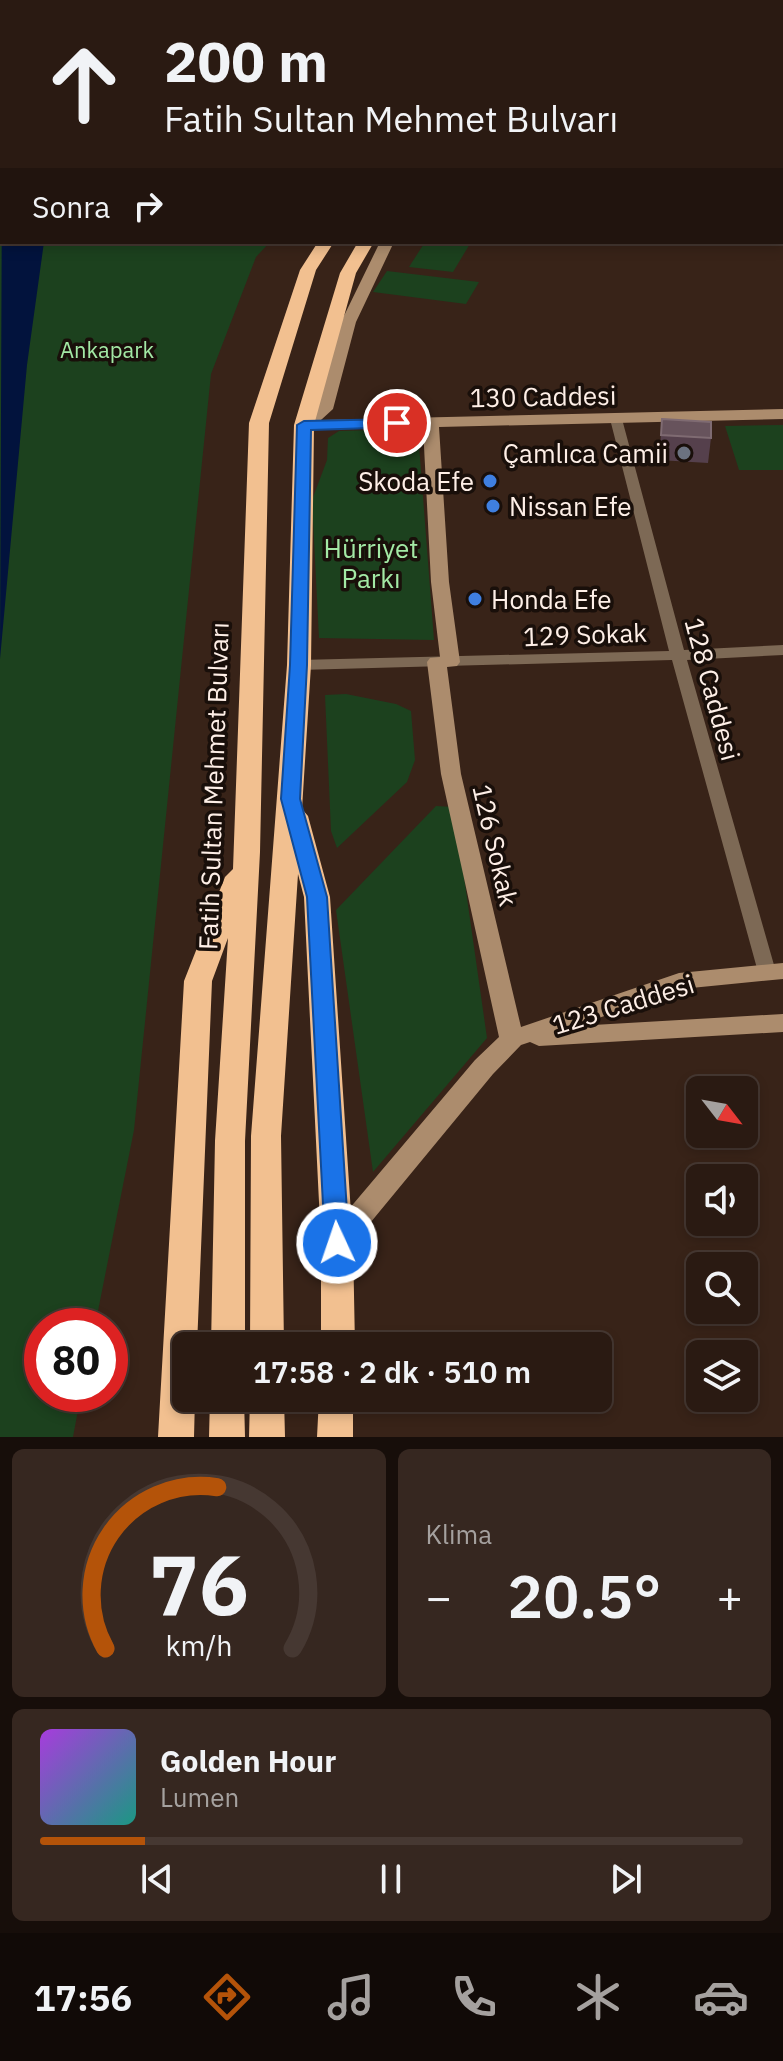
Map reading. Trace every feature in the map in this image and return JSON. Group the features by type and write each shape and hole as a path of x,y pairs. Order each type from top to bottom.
{"highway":[{"name":"Fatih Sultan Mehmet Bulvarı","path":"228,1332 230,1141 247,852 259,423 308,270 325,244"},
{"path":"267,1332 266,1136 299,665 304,425 348,273 365,244"},
{"path":"290,799 317,897 337,1243 338,1332"},
{"path":"176,1437 198,981 247,852"},
{"path":"227,1412 227,1437"},
{"path":"267,1412 267,1437"},
{"path":"335,1437 336,1412"}],"street":[{"path":"304,425 325,409 337,347 358,292 386,244"},
{"name":"130 Caddesi","path":"304,425 783,414"},
{"name":"128 Caddesi","path":"616,419 678,655 775,971"},
{"name":"126 Sokak","path":"431,423 451,774 512,1039"},
{"name":"129 Sokak","path":"299,665 783,650"},
{"name":"123 Caddesi","path":"337,1243 484,1067 512,1039 679,981 775,971"},
{"name":"123 Caddesi","path":"512,1039 783,1023"}],"green space":[{"name":"Ankapark","path":"0,244 268,244 256,257 211,374 134,1130 99,1308 24,1308 24,1412 78,1412 73,1437 0,1437"},
{"path":"424,244 470,244 453,272 409,267"},
{"path":"387,271 479,282 466,304 373,292"},
{"path":"783,425 783,470 739,470 725,426"},
{"name":"Hürriyet Parkı","path":"411,429 418,432 434,640 319,638 312,500 327,460 328,438 339,431"},
{"path":"346,694 396,704 411,711 415,760 407,782 337,848 331,831 325,695"},
{"path":"436,806 454,807 487,1038 373,1172 336,910"}],"water":[{"path":"2,244 44,244 27,365 0,659"}],"building":[{"path":"662,419 711,422 711,438 661,435"}],"place":[{"name":"Çamlıca Camii","path":"684,453"},
{"name":"Skoda Efe","path":"490,481"},
{"name":"Nissan Efe","path":"493,506"},
{"name":"Honda Efe","path":"475,599"}],"route":[{"path":"337,1243 317,897 290,799 299,665 304,425 397,423"}]}
